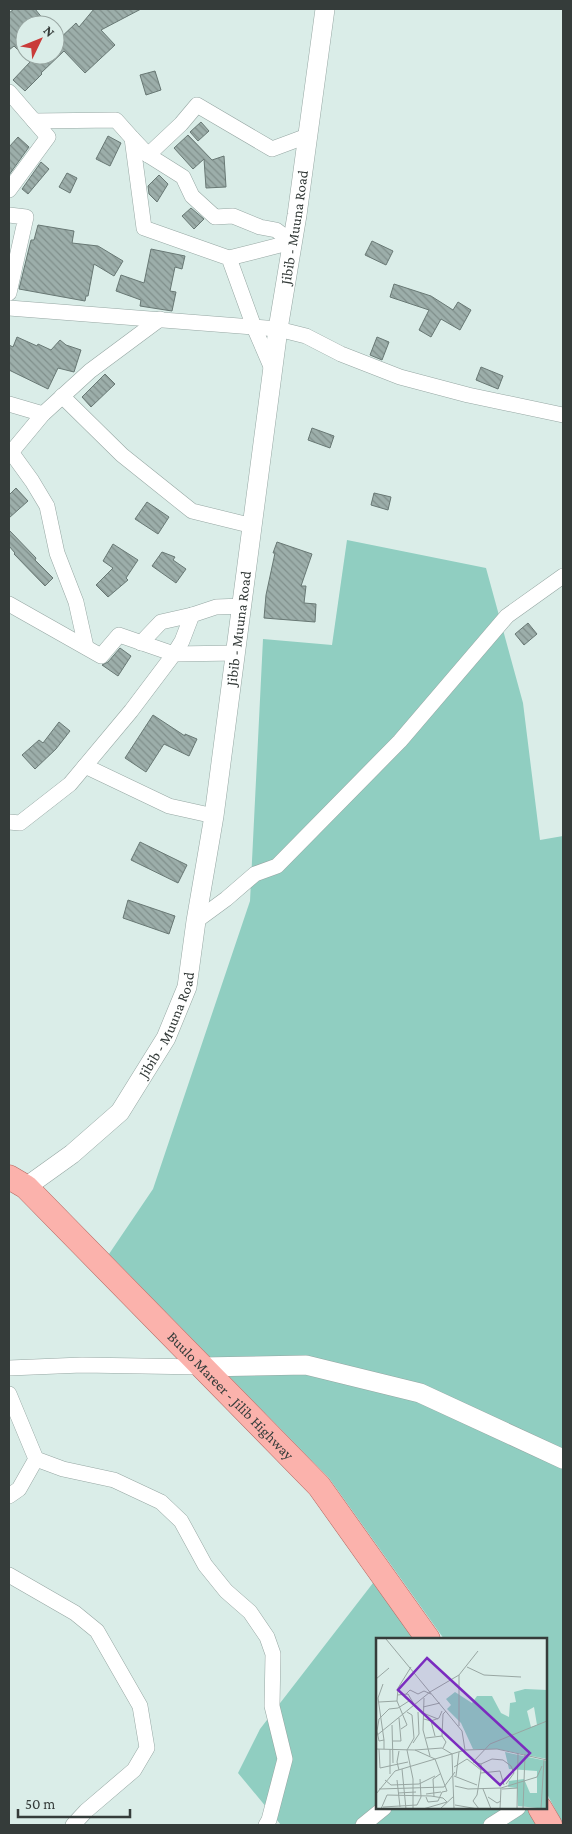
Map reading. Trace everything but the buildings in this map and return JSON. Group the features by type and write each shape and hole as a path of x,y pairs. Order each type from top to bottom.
{"main road":[{"name":"Buulo Mareer - Jilib Highway","path":"18,1182 320,1486 427,1638"},
{"path":"541,1809 550,1825"}],"street":[{"name":"Jibib - Muuna Road","path":"18,1182 72,1154 120,1112 166,1038 187,987 214,816 278,329 324,9"},
{"path":"9,92 48,137 9,190"},
{"path":"148,154 181,124 197,105 272,148 307,136"},
{"path":"34,121 116,120 148,154 183,177 192,196 215,217 233,216 260,227 276,230 292,242"},
{"path":"132,138 144,228 229,258 292,242"},
{"path":"9,215 26,217 9,293"},
{"path":"229,258 254,327 273,372"},
{"path":"9,308 278,329 306,336 342,354 400,377 468,395 563,415"},
{"path":"86,647 76,602 57,553 46,506 32,481 10,453 43,414 62,396 90,371 160,319"},
{"path":"62,396 122,455 192,511 253,526"},
{"path":"9,404 43,414"},
{"path":"196,921 255,874 277,866 400,741 507,616 563,576"},
{"path":"9,604 101,656 119,635 174,654 236,654"},
{"path":"141,643 161,622 216,607 243,606"},
{"path":"9,822 20,823 70,784 131,711 174,654 182,641 192,615"},
{"path":"85,766 169,806 214,816"},
{"path":"9,1368 82,1365 202,1367 306,1365 420,1392 563,1459"},
{"path":"9,1394 36,1459 63,1469 114,1480 161,1502 181,1521 204,1565 226,1591 250,1612 267,1637 273,1654 272,1706 285,1759 266,1825"},
{"path":"9,1496 19,1489 36,1459"},
{"path":"9,1575 74,1613 97,1631 140,1706 148,1748 134,1770 86,1811 73,1825"},
{"path":"363,1825 383,1809"},
{"path":"492,1825 516,1809"}],"green space":[{"path":"347,540 486,568 523,703 540,840 563,836 563,1824 547,1794 547,1638 443,1638 329,1478 109,1254 153,1189 250,901 263,639 332,645"},
{"path":"373,1583 413,1638 376,1638 376,1809 528,1809 537,1825 281,1825 238,1773 260,1729"}]}
